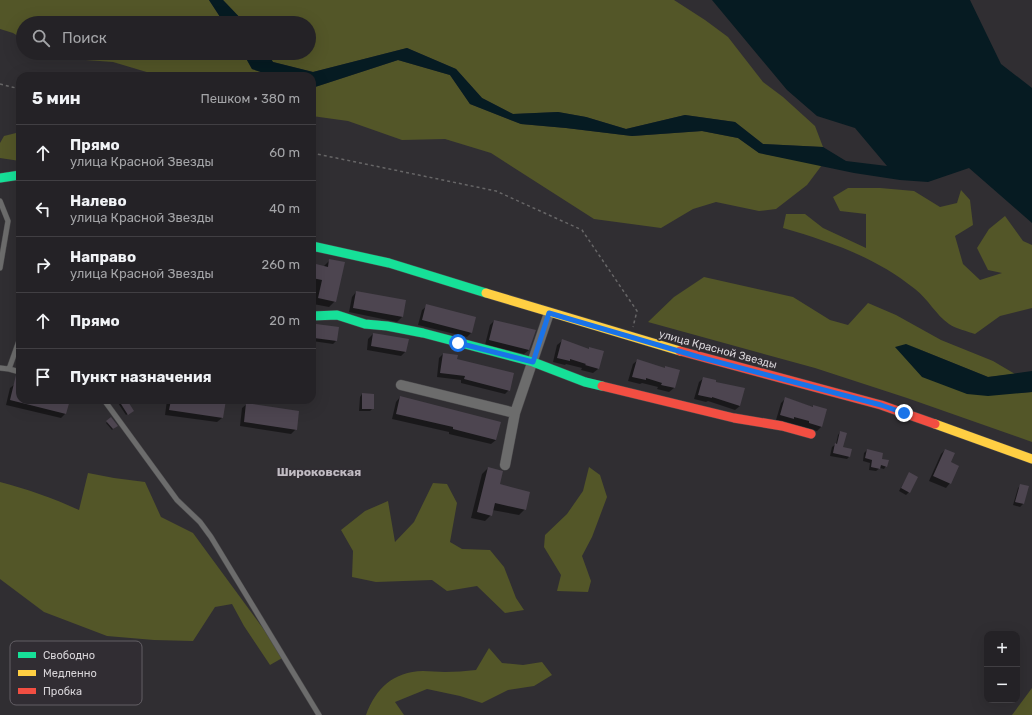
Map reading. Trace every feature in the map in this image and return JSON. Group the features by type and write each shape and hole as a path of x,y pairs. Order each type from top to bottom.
{"street":[{"path":"0,178 16,176"},
{"name":"улица Красной Звезды","path":"316,247 389,263 549,313 699,357 881,405 1032,459"},
{"path":"505,465 515,413 549,313"},
{"path":"316,316 337,315 357,322 423,333 533,362 585,382 734,418 782,426 811,434"},
{"path":"401,386 515,413"}],"lane":[{"path":"0,201 8,220 0,268"},
{"path":"9,370 16,350"},
{"path":"0,368 16,371"},
{"path":"107,404 177,500 200,522 211,537 319,715"}],"path":[{"path":"0,84 16,88"},
{"path":"316,154 496,191 582,230 637,311 630,337"}],"green space":[{"path":"0,0 209,0 219,16 16,16 16,35 0,29"},
{"path":"223,0 674,0 728,37 763,82 783,97 815,126 823,147 763,144 735,122 685,115 626,129 586,117 558,112 513,114 482,98 456,69 407,48 313,72 273,62 272,60 316,60 316,16 238,16"},
{"path":"86,60 247,60 252,69 261,72 147,72 113,62"},
{"path":"398,60 450,75 470,104 521,124 632,136 702,131 738,138 759,153 822,165 807,185 776,209 759,211 716,202 693,209 661,228 594,219 491,153 445,139 402,140 348,121 316,117 316,87"},
{"path":"16,133 16,160 0,158 0,143 4,136"},
{"path":"848,188 880,188 914,191 940,207 957,203 961,190 970,200 973,225 955,236 963,264 980,280 1002,273 988,270 977,248 989,229 1005,216 1023,241 1032,245 1032,308 1000,316 975,334 962,330 952,326 944,320 920,293 884,268 868,259 835,245 783,228 786,214 805,214 823,228 866,248 866,214 840,211 833,197"},
{"path":"704,277 793,297 830,320 848,325 868,303 896,315 941,340 993,361 1015,374 988,377 906,344 1020,393 1032,392 1032,442 907,398 815,368 648,322 674,297"},
{"path":"589,467 600,475 607,497 592,537 582,556 591,581 588,592 557,591 561,575 544,547 545,535 567,514 583,491"},
{"path":"88,473 145,482 161,517 193,533 284,657 270,665 244,626 232,604 215,607 193,641 154,640 107,636 44,612 0,579 0,482 40,494 79,510"},
{"path":"433,483 447,484 457,503 450,542 462,549 490,550 504,567 516,598 524,610 505,613 477,586 447,591 432,580 376,582 352,577 353,551 341,530 365,511 388,501 395,542 414,522"},
{"path":"489,648 502,663 523,665 542,662 552,675 534,686 508,690 482,703 460,696 427,689 395,702 404,715 366,715 370,705 381,689 394,678 412,672 476,670"},
{"path":"1032,688 1032,715 1012,715"}],"water":[{"path":"209,0 223,0 238,16 219,16"},
{"path":"712,0 970,0 1001,64 1032,88 1032,223 969,168 928,182 900,180 854,173 759,153 738,138 702,131 632,136 521,124 470,104 450,75 398,60 316,87 316,72 313,72 407,48 456,69 482,98 513,114 558,112 586,117 626,129 685,115 735,122 763,144 823,147 846,161 887,166 855,128 817,116 787,90"},
{"path":"247,60 272,60 273,62 313,72 261,72 252,69"},
{"path":"906,344 988,377 1032,371 1032,392 988,396 967,394 922,377 895,347"}],"building":[{"path":"329,259 345,262 336,302 318,298 322,280 316,279 316,264 328,267"},
{"path":"356,291 406,300 403,317 353,308"},
{"path":"426,304 476,317 472,333 422,320"},
{"path":"494,320 536,330 529,350 489,340"},
{"path":"316,324 339,327 337,341 316,338"},
{"path":"373,333 409,339 406,352 371,346"},
{"path":"562,339 589,349 589,347 604,351 599,369 570,359 570,361 557,358"},
{"path":"443,353 458,355 457,359 514,373 510,391 464,379 465,376 440,373"},
{"path":"637,359 665,368 665,366 680,370 675,388 661,385 662,383 646,378 646,380 632,377"},
{"path":"16,375 16,402 10,400"},
{"path":"703,377 716,380 716,382 745,388 740,406 712,397 698,395"},
{"path":"362,393 374,394 374,409 362,409"},
{"path":"400,396 501,422 496,440 453,429 453,427 396,414"},
{"path":"785,397 813,407 813,405 827,409 822,427 809,423 809,421 780,415"},
{"path":"26,404 69,404 66,414"},
{"path":"121,404 130,404 134,411 128,415"},
{"path":"170,404 225,404 223,418 169,410"},
{"path":"246,404 299,411 297,430 244,422"},
{"path":"111,417 118,426 113,429 106,421"},
{"path":"840,431 847,433 843,447 852,449 850,457 833,453"},
{"path":"867,449 883,453 882,459 889,460 887,467 881,465 880,469 871,467 872,460 865,458"},
{"path":"945,449 955,453 951,462 959,466 951,484 933,476"},
{"path":"488,467 503,471 500,484 530,492 526,510 495,503 492,516 477,512"},
{"path":"909,472 918,477 910,493 901,488"},
{"path":"1020,484 1029,486 1024,504 1015,502"}],"traffic: fast":[{"path":"0,178 16,176"},
{"path":"316,247 389,263 486,293"},
{"path":"316,316 337,315 365,324 387,326 423,333 533,362 585,382 602,386"}],"traffic: slow":[{"path":"486,293 680,351"},
{"path":"935,424 1032,459"}],"traffic: jam":[{"path":"680,351 881,405 935,424"},
{"path":"602,386 734,418 782,426 811,434"}],"district":[{"name":"Широковская","path":"319,472"}],"route":[{"path":"458,343 533,362 549,313 699,357 881,405 904,413"}]}
